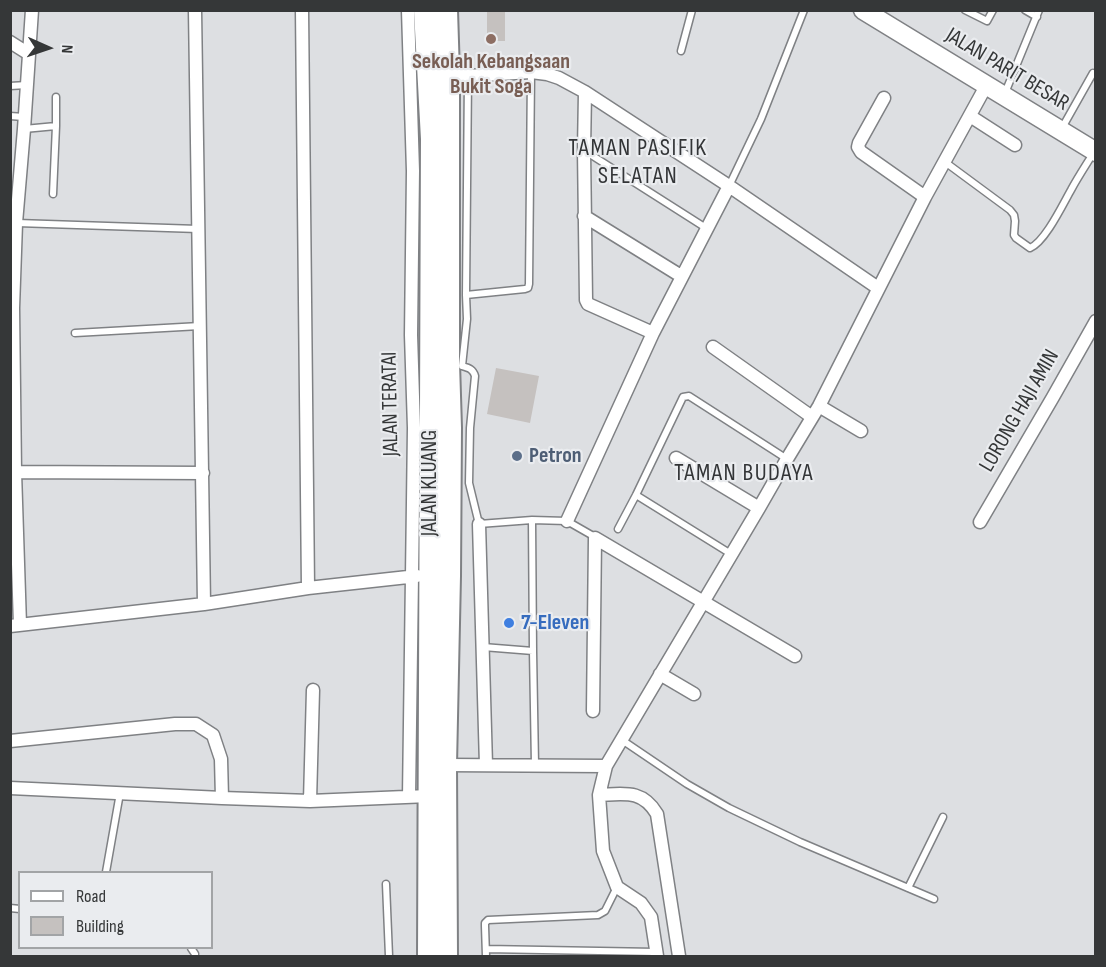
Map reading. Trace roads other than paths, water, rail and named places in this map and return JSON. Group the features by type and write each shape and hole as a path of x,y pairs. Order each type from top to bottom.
{"highway":[{"name":"JALAN KLUANG","path":"425,10 432,139 438,344 460,428 459,483 449,576 445,765 446,957"},
{"name":"JALAN KLUANG","path":"429,957 419,797 421,576 458,75 446,10"}],"street":[{"path":"32,10 24,123 13,223 15,626 204,604 308,588 421,576"},
{"path":"195,10 204,604"},
{"path":"302,10 308,588"},
{"name":"JALAN TERATAI","path":"408,10 412,171 438,344"},
{"name":"JALAN PARIT BESAR","path":"863,10 986,86 1005,93 1095,152"},
{"path":"10,42 29,54"},
{"path":"458,75 531,72 559,78 585,92 729,186 878,288"},
{"path":"657,954 651,917 641,903 617,887 603,850 599,795 606,766 819,406 925,197 986,86"},
{"path":"585,92 585,295 588,304 653,333"},
{"path":"884,98 858,147 861,152 925,197"},
{"path":"970,117 1015,145"},
{"path":"567,521 653,333 729,186"},
{"path":"584,216 681,276"},
{"name":"LORONG HAJI AMIN","path":"980,522 1095,321"},
{"path":"713,347 812,417"},
{"path":"819,406 861,431"},
{"path":"676,458 759,508"},
{"path":"15,472 203,473"},
{"path":"479,524 486,765"},
{"path":"593,711 595,538 795,656"},
{"path":"660,674 694,694"},
{"path":"310,801 313,690"},
{"path":"10,741 163,725 196,724 213,735 219,751 222,798"},
{"path":"445,765 606,766"},
{"path":"10,788 310,801 419,797"},
{"path":"599,795 633,794 644,798 657,814 679,957"}],"lane":[{"path":"681,51 692,10"},
{"path":"729,186 761,119 804,10"},
{"path":"965,10 987,21 993,10"},
{"path":"1005,93 1038,14 1025,10"},
{"path":"466,295 528,288 531,72"},
{"path":"1060,131 1093,73"},
{"path":"438,344 467,319 458,75"},
{"path":"10,86 27,85"},
{"path":"53,194 56,97"},
{"path":"10,116 24,123 56,126"},
{"path":"584,150 706,228"},
{"path":"944,162 1010,210 1015,221 1014,235 1030,248 1036,244 1057,217 1095,152"},
{"path":"13,223 199,229"},
{"path":"75,333 201,326"},
{"path":"618,529 685,396 689,396 787,459"},
{"path":"459,483 479,524 532,520 567,521 595,538"},
{"path":"636,495 731,554"},
{"path":"532,520 535,765"},
{"path":"483,647 533,651"},
{"path":"622,740 687,784 729,808 800,842 934,899"},
{"path":"106,871 120,793"},
{"path":"908,888 943,817"},
{"path":"386,884 389,957"},
{"path":"617,887 605,911 598,915 488,920 485,923 486,953 657,954"},
{"path":"192,949 195,954"}],"place":[{"name":"Sekolah Kebangsaan Bukit Soga","path":"491,39"},
{"name":"Petron","path":"517,456"},
{"name":"7-Eleven","path":"509,623"}],"district":[{"name":"TAMAN PASIFIK SELATAN","path":"638,163"},
{"name":"TAMAN BUDAYA","path":"744,474"}]}
